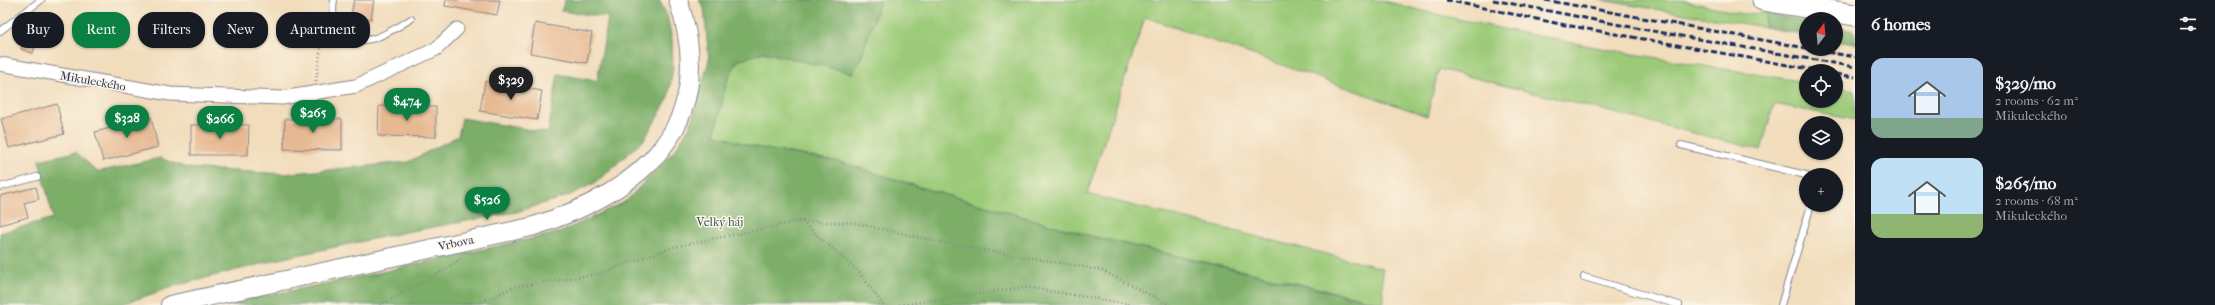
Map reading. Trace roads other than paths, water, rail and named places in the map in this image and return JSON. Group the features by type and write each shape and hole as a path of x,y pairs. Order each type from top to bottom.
{"highway":[{"path":"1763,0 1855,15"}],"main road":[{"name":"Vrbova","path":"170,305 531,227 566,216 617,190 642,171 665,146 679,119 688,92 691,70 686,23 678,0"}],"street":[{"name":"Mikuleckého","path":"0,64 170,94 282,98 356,86 436,49 458,29"}],"lane":[{"path":"0,31 41,0"},
{"path":"334,0 334,21 343,33 357,40 363,40 386,34 411,19"},
{"path":"1682,144 1799,173"},
{"path":"0,187 37,177"},
{"path":"1781,305 1809,212"},
{"path":"1584,278 1678,305"}],"railway":[{"path":"1446,0 1560,24 1799,67"},
{"path":"1493,0 1636,28 1855,67"},
{"path":"1545,0 1799,47"},
{"path":"1843,55 1855,57"},
{"path":"1843,75 1855,77"}],"park label":[{"name":"Velký háj","path":"720,222"}]}
